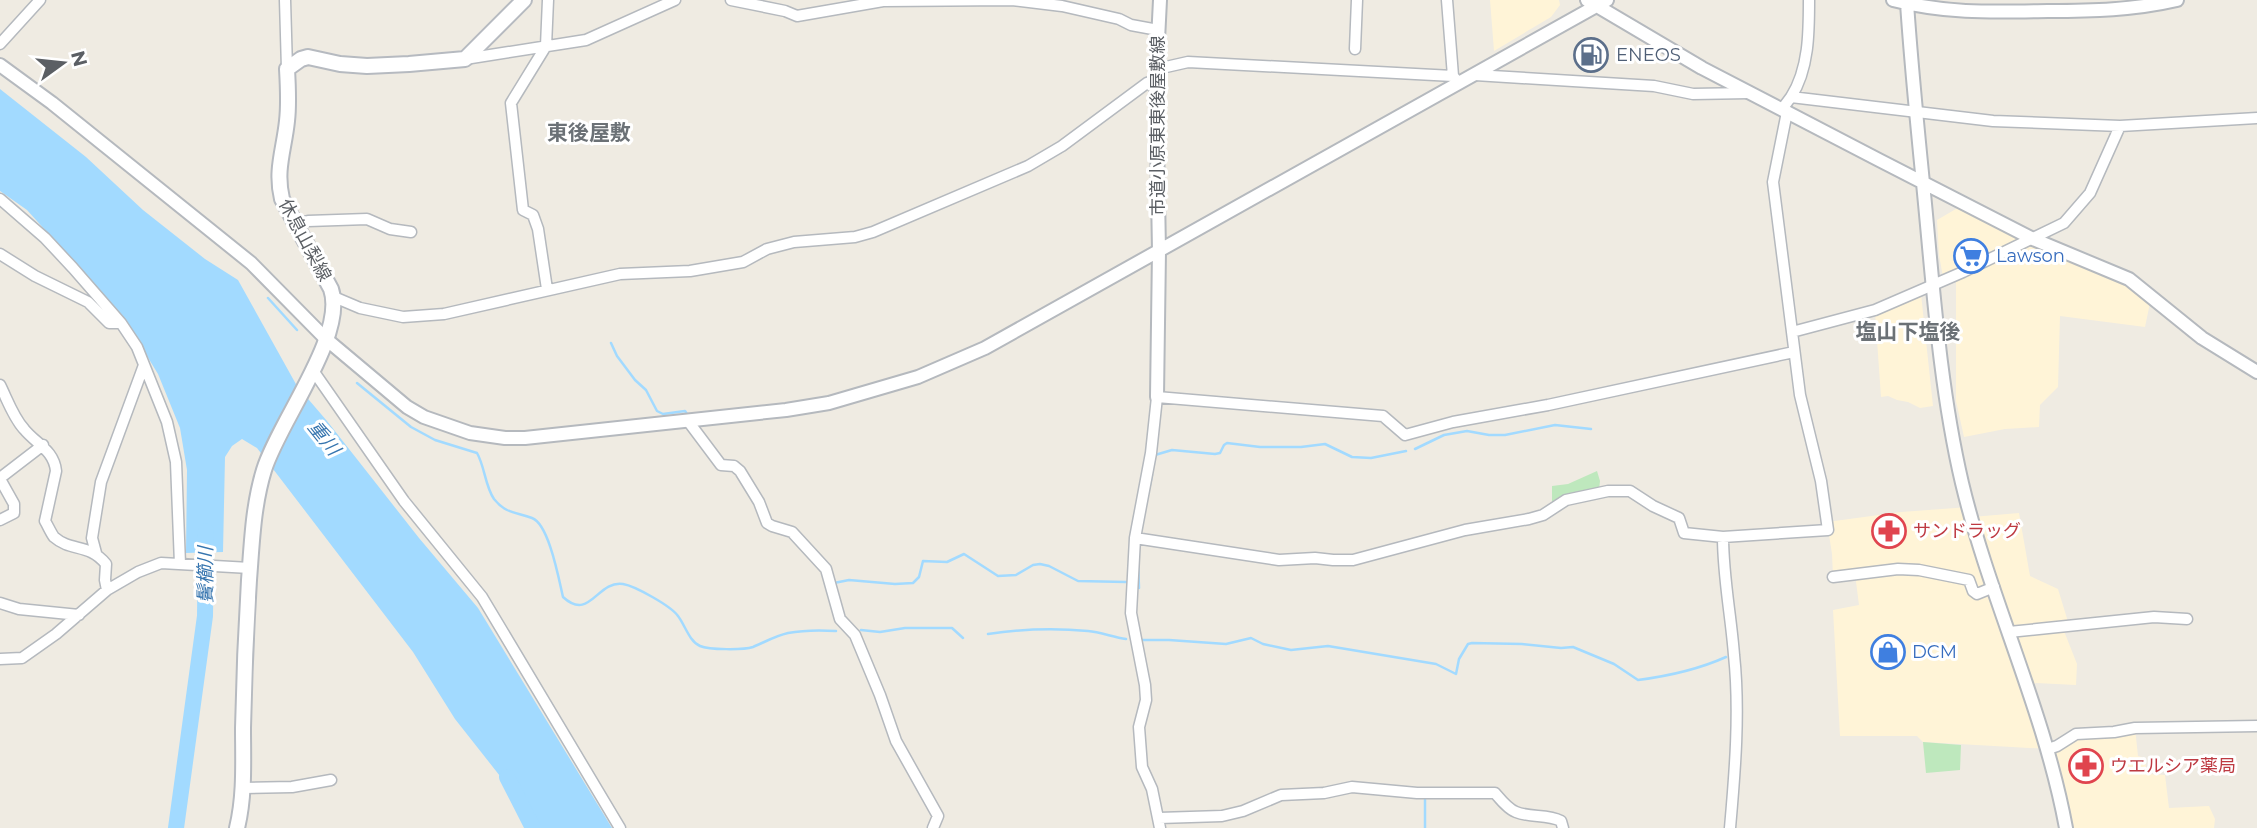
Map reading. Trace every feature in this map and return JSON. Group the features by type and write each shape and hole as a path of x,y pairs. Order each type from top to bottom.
{"main road":[{"path":"287,69 308,57 367,66 465,59 524,0"},
{"name":"休息山梨線","path":"237,828 243,788 246,639 254,507 265,465 326,339 332,320 334,297 282,199 278,184 287,121 287,69"}],"street":[{"path":"0,44 40,0"},
{"path":"285,0 287,69"},
{"path":"547,289 538,229 533,215 523,210 511,103 546,46 548,0"},
{"path":"465,59 586,40 675,0"},
{"path":"731,0 797,16 883,1 1012,0 1062,6 1157,30"},
{"name":"市道小原東東後屋敷線","path":"1157,397 1159,251 1156,66 1160,0"},
{"path":"1355,48 1357,0"},
{"path":"1447,0 1456,80"},
{"path":"1138,539 1279,560 1353,560 1465,530 1529,519 1543,515 1566,500 1608,491 1630,491 1679,518 1684,533 1723,537 1828,530 1821,481 1800,395 1773,182 1785,111 1808,46 1809,0"},
{"path":"1893,0 1954,12 2118,10 2177,0"},
{"path":"0,65 63,111 251,263 326,339 407,407 424,417 470,433 505,438 688,421 817,405 918,377 985,348 1456,80 1474,75 1597,2 1666,48 1785,111 2033,239 2129,279 2202,338 2257,372"},
{"path":"1907,3 1938,347 1951,432 1969,506 2048,749 2066,828"},
{"path":"1156,66 1188,62 1214,63 1456,80"},
{"path":"1474,75 1654,86 1693,94 1751,93"},
{"path":"334,297 360,308 403,317 444,314 620,274 690,271 743,262 768,249 794,242 855,237 873,232 1028,166 1062,146 1147,83 1156,80"},
{"path":"1791,97 1993,121 2120,126 2257,118"},
{"path":"1792,332 1875,310 2064,223 2090,193 2120,126"},
{"path":"0,199 45,238 121,323 137,347 167,422 176,462 180,564"},
{"path":"295,224 367,219 390,229 411,232"},
{"path":"0,254 35,276 88,302 109,323 121,323"},
{"path":"1563,828 1561,821 1551,816 1510,809 1495,793 1417,793 1363,788 1281,795 1222,816 1160,823 1152,789 1142,767 1139,727 1146,701 1145,685 1130,613 1157,397 1383,416 1405,435 1453,422 1548,405 1794,352"},
{"path":"107,590 106,564 96,553 92,538 101,482 145,365"},
{"path":"311,371 404,501 482,597 620,828"},
{"path":"0,385 4,399 24,430 43,445 52,457 56,471 45,521 54,536 70,545 96,553"},
{"path":"688,421 721,465 734,466 740,471 759,502 767,523 792,532 826,569 840,619 855,635 896,741 938,816 933,828"},
{"path":"0,520 14,513 14,504 0,479 43,445"},
{"path":"1723,537 1726,596 1734,657 1735,750 1730,828"},
{"path":"0,659 22,658 107,590 138,572 161,563 250,568"},
{"path":"1833,578 1865,572 1919,570 1969,579 1973,591 1977,594 1994,587"},
{"path":"0,603 19,609 79,615"},
{"path":"2009,632 2154,617 2187,619"},
{"path":"2048,749 2077,734 2114,733 2135,728 2257,726"},
{"path":"243,788 292,787 331,780"}],"shaded area":[{"path":"1490,0 1559,0 1560,5 1551,17 1494,51"},
{"path":"1961,206 2022,238 1943,277 1937,220"},
{"path":"2031,244 2126,283 2150,303 2145,327 2060,316 2058,387 2040,405 2039,427 2005,429 1964,437 1956,401 1956,280"},
{"path":"1921,294 1933,406 1920,408 1888,396 1881,397 1875,312"},
{"path":"1969,507 1972,517 2019,513 2030,576 2058,589 2069,625 2062,626 2077,664 2076,685 2036,683 2028,688 2048,749 1923,742 1917,736 1840,736 1833,610 1859,605 1855,574 1833,577 1827,522 1901,512"},
{"path":"2135,728 2138,756 2145,758 2147,774 2165,775 2169,808 2209,806 2215,819 2214,828 2066,828 2048,749 2076,734"}],"green space":[{"path":"1597,471 1599,490 1552,504 1552,486 1568,484"},
{"path":"1923,742 1961,745 1960,770 1926,773"}],"water":[{"path":"0,89 86,157 143,210 205,259 238,280 297,386 478,608 612,828 541,828 455,719 413,652 257,448 242,439 232,446 225,457 223,552 186,553 187,470 180,428 158,374 122,315 27,210 0,191"}],"waterway":[{"path":"268,298 297,330"},
{"path":"611,343 617,356 646,390 657,411 663,414 685,411 687,414"},
{"path":"357,383 411,427 435,440 477,453 489,488 498,504 538,522 548,541 563,597 572,603 587,603 606,588 623,584 668,607 678,616 696,644 711,648 749,648 788,633 836,631"},
{"path":"1415,449 1444,435 1467,431 1505,435 1555,425 1591,429"},
{"path":"1155,455 1172,450 1215,454 1220,453 1227,443 1260,447 1325,444 1352,457 1371,458 1406,451"},
{"path":"1149,489 1152,475"},
{"name":"鬢櫛川","path":"176,828 205,616 206,531"},
{"path":"834,583 849,580 913,583 919,577 923,561 947,562 964,554 998,576 1016,575 1040,564 1078,581 1126,582"},
{"path":"1138,558 1139,588"},
{"path":"861,630 880,632 905,628 952,628 963,638"},
{"path":"988,634 1063,629 1126,639"},
{"path":"1140,640 1226,644 1251,638 1263,644 1291,650 1328,646 1436,664 1456,674 1459,659 1468,644 1472,643 1573,647 1614,664 1638,680 1683,672 1726,657"},
{"name":"重川","path":"507,777 533,828"},
{"path":"1425,798 1425,828"}],"place":[{"name":"ENEOS","path":"1591,55"},
{"name":"Lawson","path":"1971,256"},
{"name":"サンドラッグ","path":"1889,531"},
{"name":"DCM","path":"1888,652"},
{"name":"ウエルシア薬局","path":"2086,766"}],"district":[{"name":"東後屋敷","path":"589,132"},
{"name":"塩山下塩後","path":"1908,331"}]}
